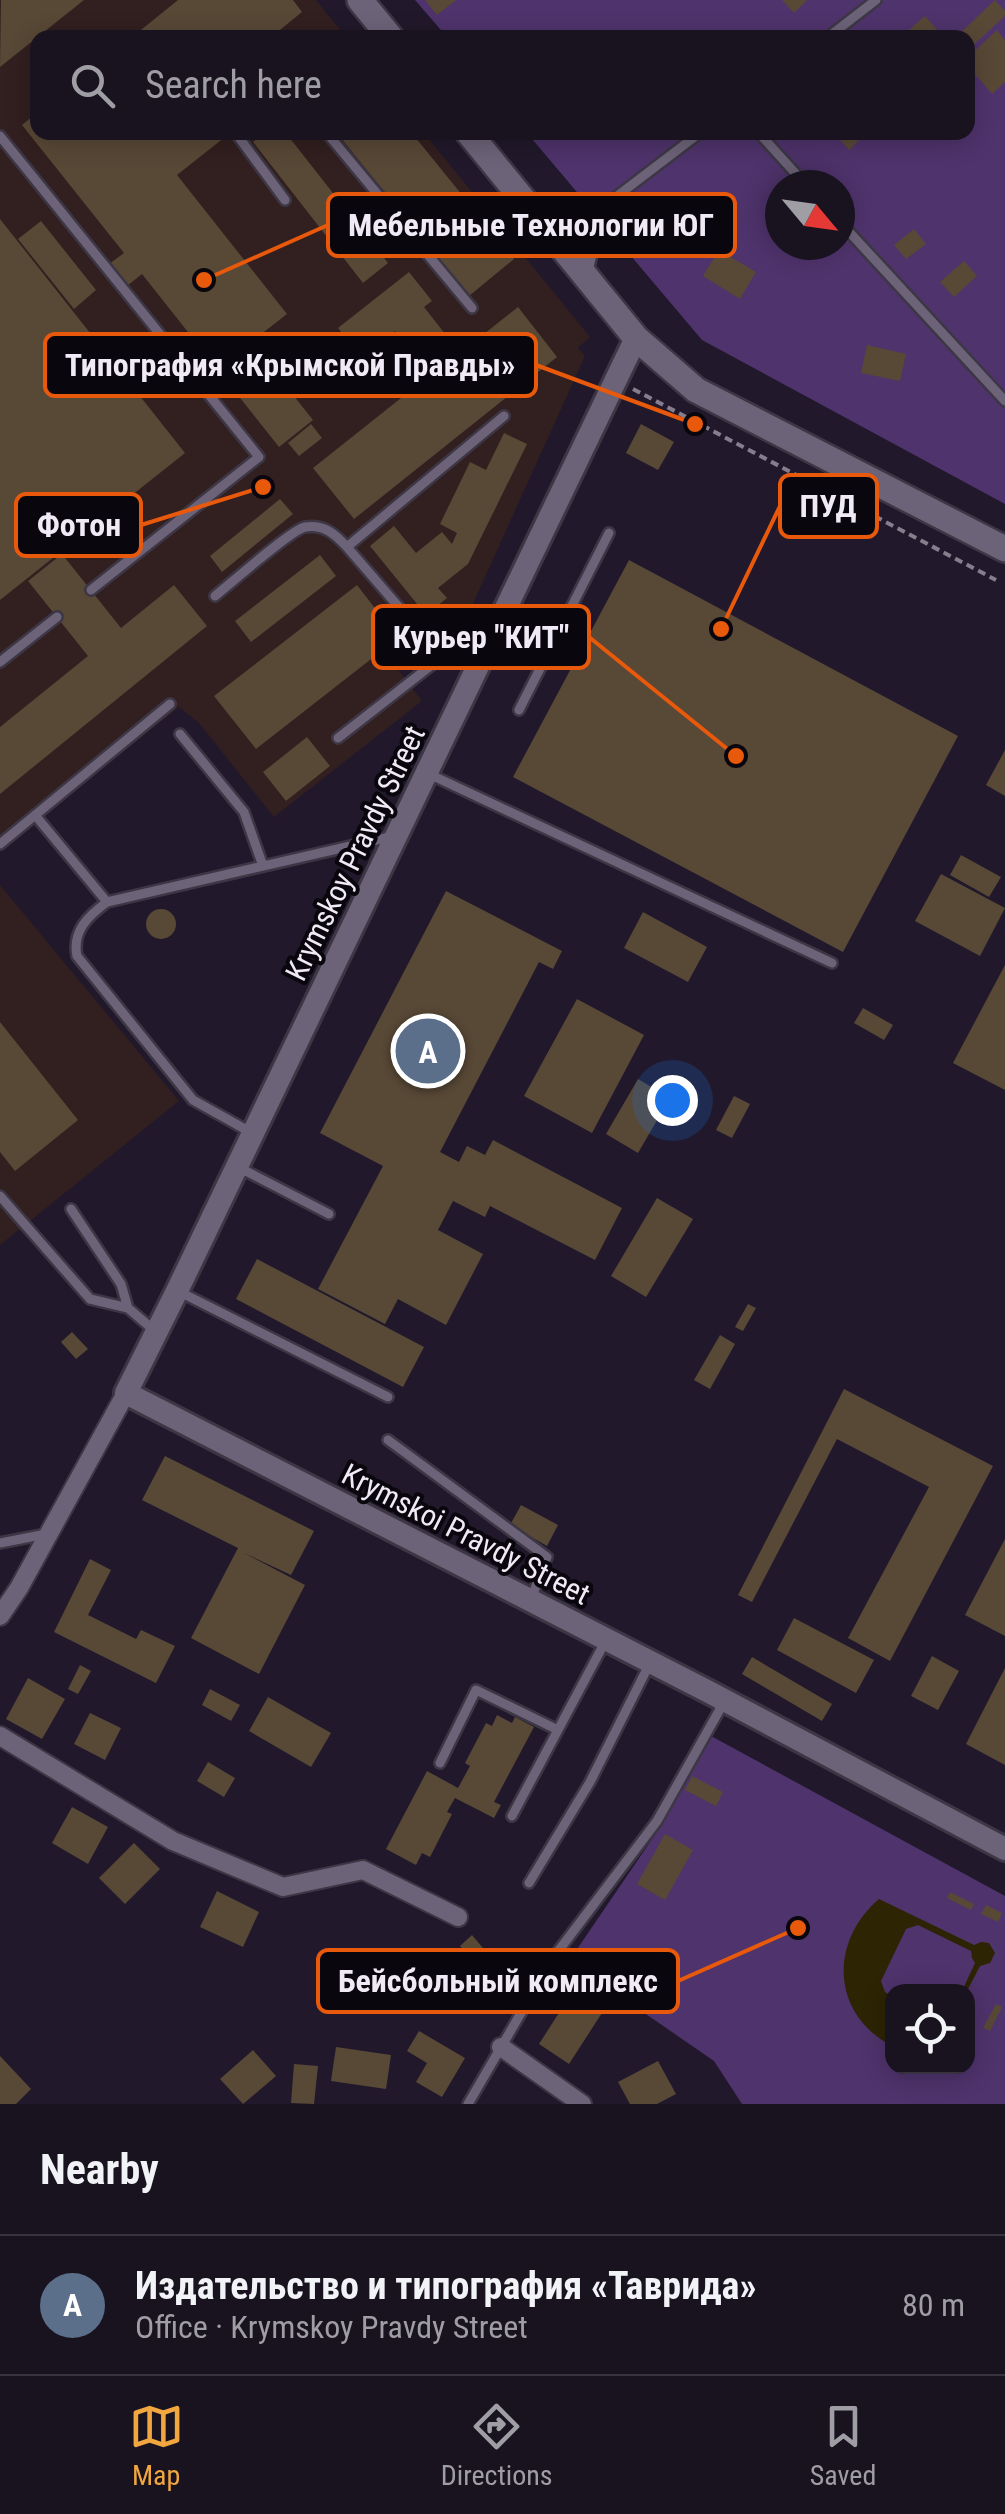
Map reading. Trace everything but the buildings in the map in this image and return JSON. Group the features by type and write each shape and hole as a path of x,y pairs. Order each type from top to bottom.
{"main road":[{"path":"360,0 384,30"},
{"path":"475,140 636,338 696,390 1005,549"}],"street":[{"name":"Krymskoy Pravdy Street","path":"126,1393 636,338"},
{"path":"0,1616 126,1393"},
{"name":"Krymskoi Pravdy Street","path":"126,1393 725,1700 1005,1849"},
{"path":"0,1736 173,1841 283,1887 363,1870 458,1918"},
{"path":"501,2047 582,2104"}],"lane":[{"path":"837,30 876,0"},
{"path":"0,136 258,457 91,590"},
{"path":"240,140 286,200"},
{"path":"333,140 472,308"},
{"path":"588,274 604,206 691,140"},
{"path":"765,140 792,170"},
{"path":"526,203 604,206"},
{"path":"855,238 1005,401"},
{"path":"347,547 504,416"},
{"path":"214,596 300,528 318,526 334,533 442,657"},
{"path":"519,710 610,534"},
{"path":"0,662 57,617"},
{"path":"338,738 442,657 482,659"},
{"path":"0,844 170,704"},
{"path":"180,734 244,812 264,866"},
{"path":"426,773 832,964"},
{"path":"35,815 108,902"},
{"path":"253,1134 193,1100 77,956 74,942 78,930 108,902 396,835"},
{"path":"237,1166 328,1214"},
{"path":"0,1196 90,1299 128,1308 157,1332"},
{"path":"70,1209 121,1284 128,1308"},
{"path":"177,1291 388,1397"},
{"path":"388,1440 547,1556 531,1601"},
{"path":"0,1542 49,1534"},
{"path":"512,1816 606,1639"},
{"path":"530,1883 590,1782 650,1662"},
{"path":"440,1762 476,1690 558,1730"},
{"path":"468,2104 553,1958 657,1821 725,1700"}],"path":[{"path":"616,378 646,398 996,580"}],"shaded area":[{"path":"0,0 316,0 340,30 30,30 30,140 430,140 590,337 578,348 585,356 466,619 397,668 422,701 274,817 199,723 179,707 0,850"},
{"path":"415,0 1005,0 1005,504 702,340 533,140 975,140 975,30 441,30"},
{"path":"0,885 179,1101 0,1245"},
{"path":"711,1736 1005,1896 1005,2104 742,2104 714,2061 569,1961 665,1820"}],"sand":[{"path":"879,1899 974,1945 989,1943 995,1953 990,1963 980,1966 971,1984 965,1984 975,1963 971,1951 918,1925 906,1929 881,1981 885,1992 885,2041 857,2016 844,1977 851,1936"}],"place":[{"name":"Мебельные Технологии ЮГ","path":"204,280"},
{"name":"Типография «Крымской Правды»","path":"695,424"},
{"name":"Фотон","path":"263,487"},
{"name":"ПУД","path":"721,629"},
{"name":"Курьер \"КИТ\"","path":"736,756"},
{"name":"Издательство и типография «Таврида»","path":"428,1051"},
{"name":"Бейсбольный комплекс","path":"798,1928"}]}
